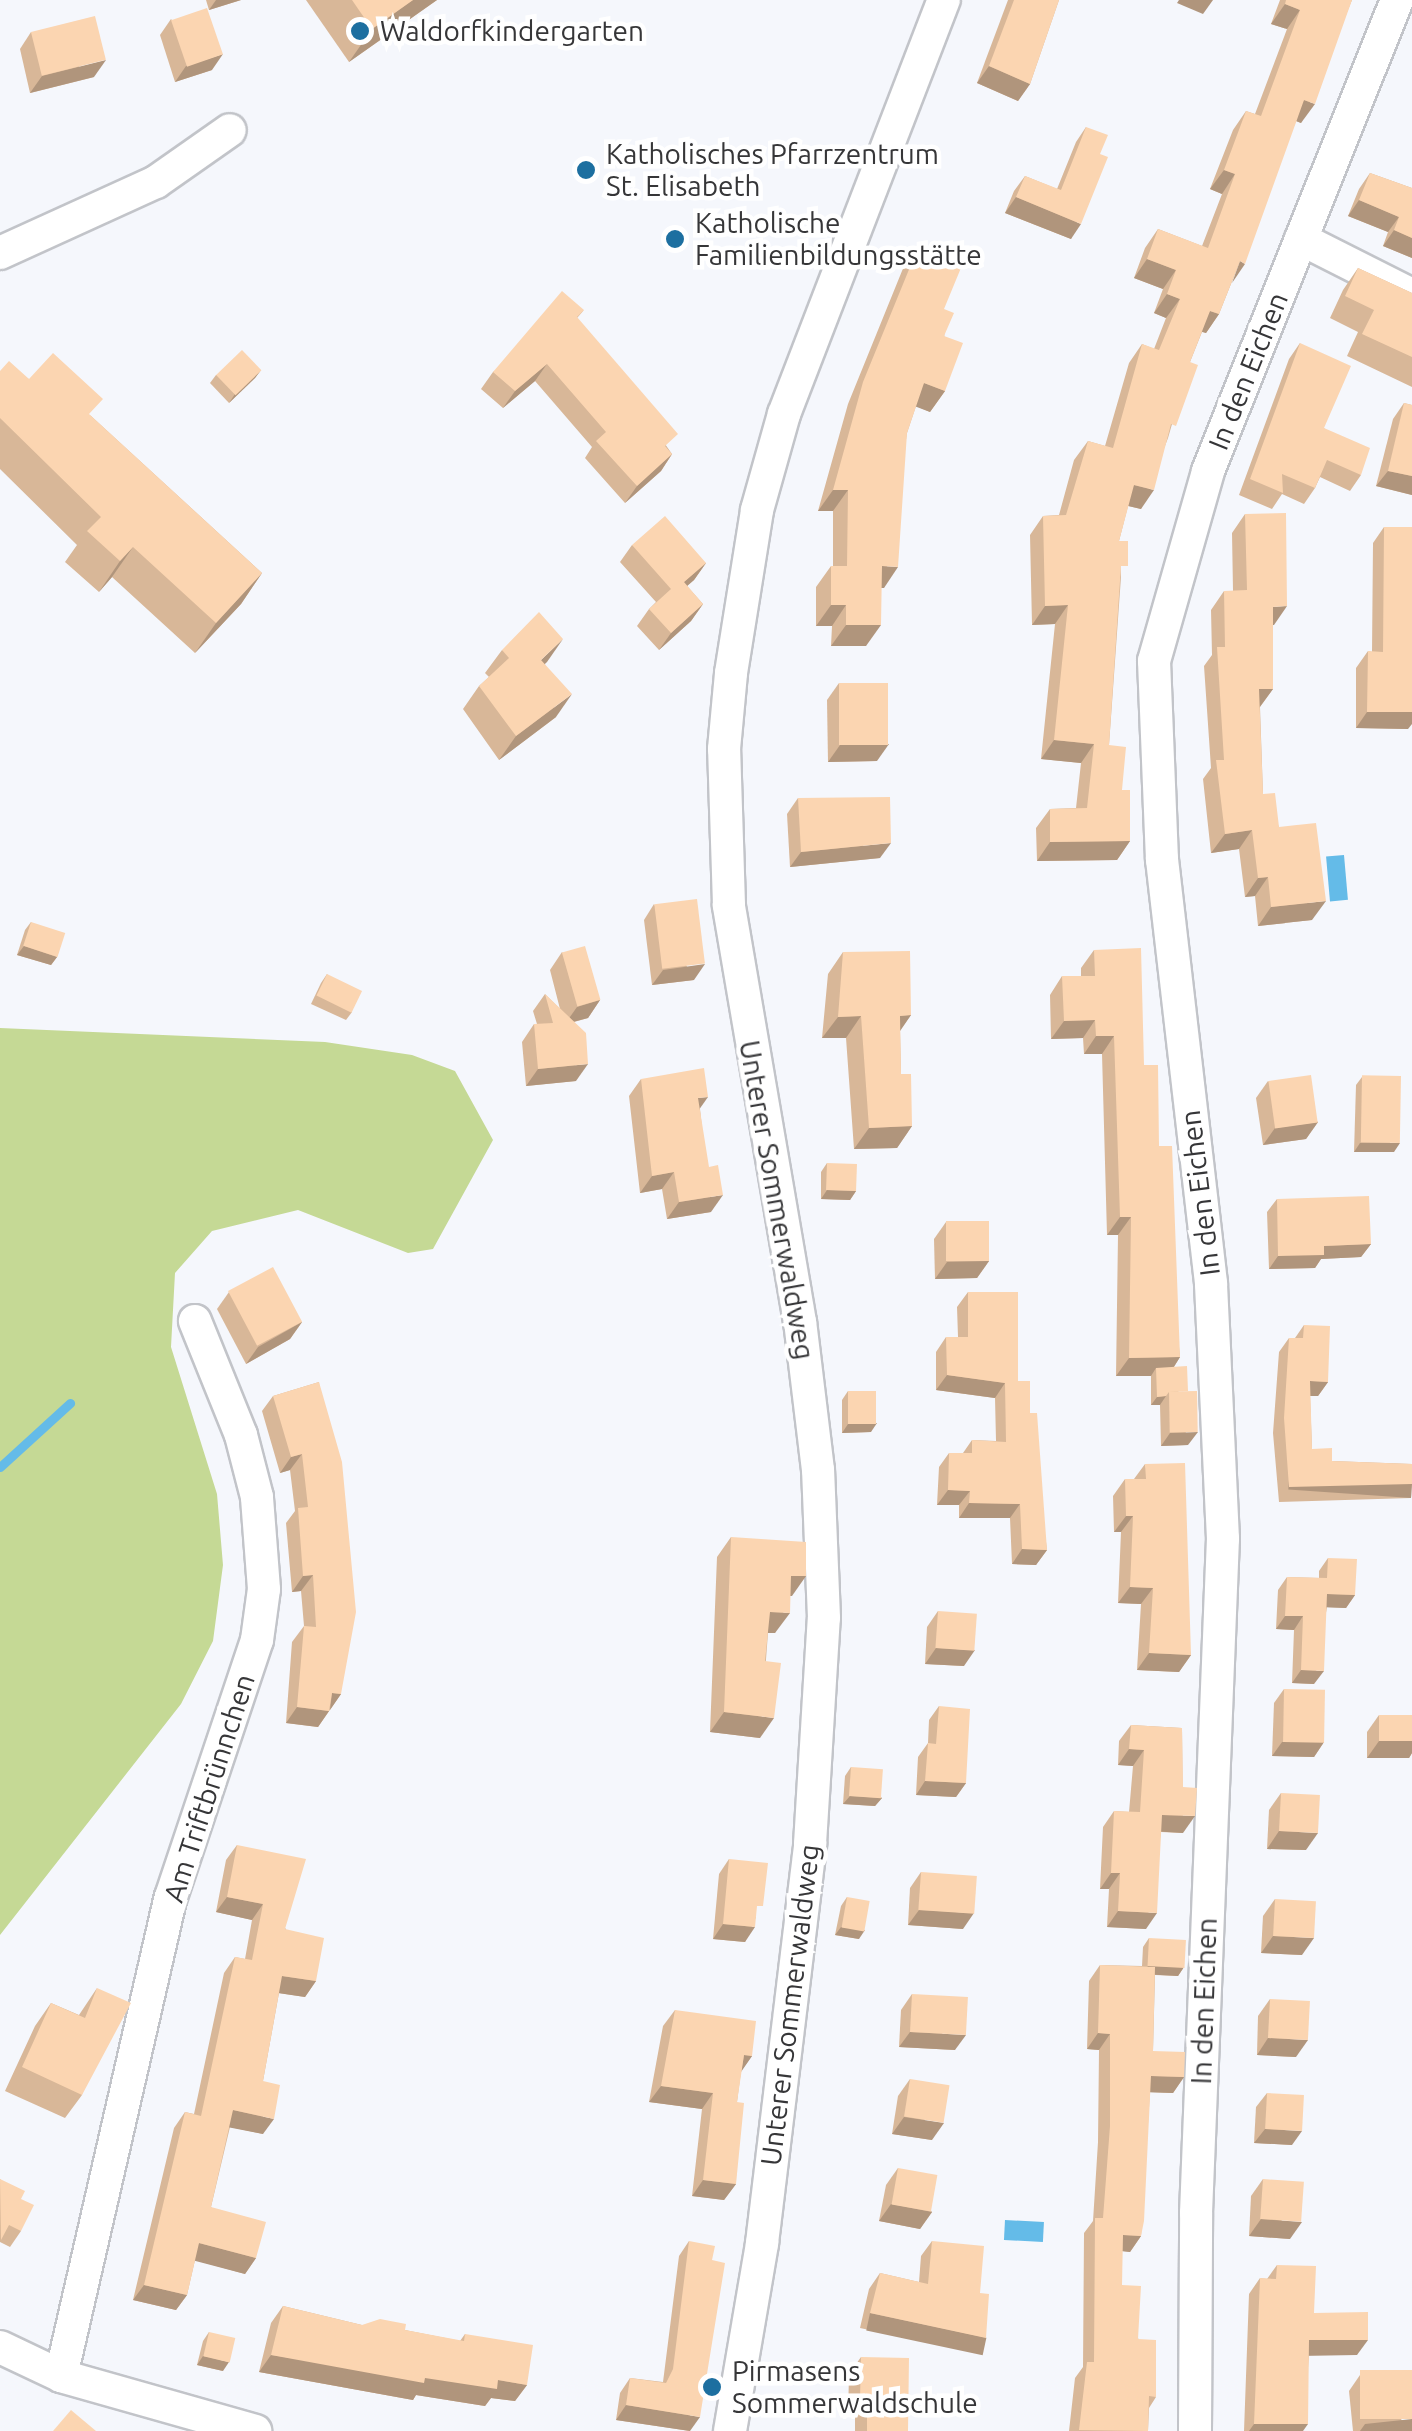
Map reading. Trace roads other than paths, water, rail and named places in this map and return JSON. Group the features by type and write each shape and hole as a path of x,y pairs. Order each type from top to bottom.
{"street":[{"name":"Unterer Sommerwaldweg","path":"730,2431 762,2243 810,1844 824,1618 818,1470 803,1340 729,904 729,692 758,510 784,414 944,0"},
{"name":"In den Eichen","path":"1196,2431 1196,2213 1223,1539 1211,1283 1162,860 1154,661 1203,487 1397,0"},
{"path":"0,253 185,166 230,130"},
{"path":"1301,240 1412,295"},
{"name":"Am Triftbrünnchen","path":"61,2376 171,1897 256,1640 264,1589 253,1482 194,1321"},
{"path":"0,2346 61,2376 255,2431"}],"water":[{"path":"1344,855 1348,900 1330,901 1326,857"},
{"path":"1005,2220 1044,2222 1043,2242 1004,2240"}],"waterway":[{"path":"0,1467 70,1403"}],"place":[{"name":"Waldorfkindergarten","path":"360,31"},
{"name":"Katholisches Pfarrzentrum St. Elisabeth","path":"586,170"},
{"name":"Katholische Familienbildungsstätte","path":"675,239"},
{"name":"Pirmasens Sommerwaldschule","path":"712,2387"}]}
